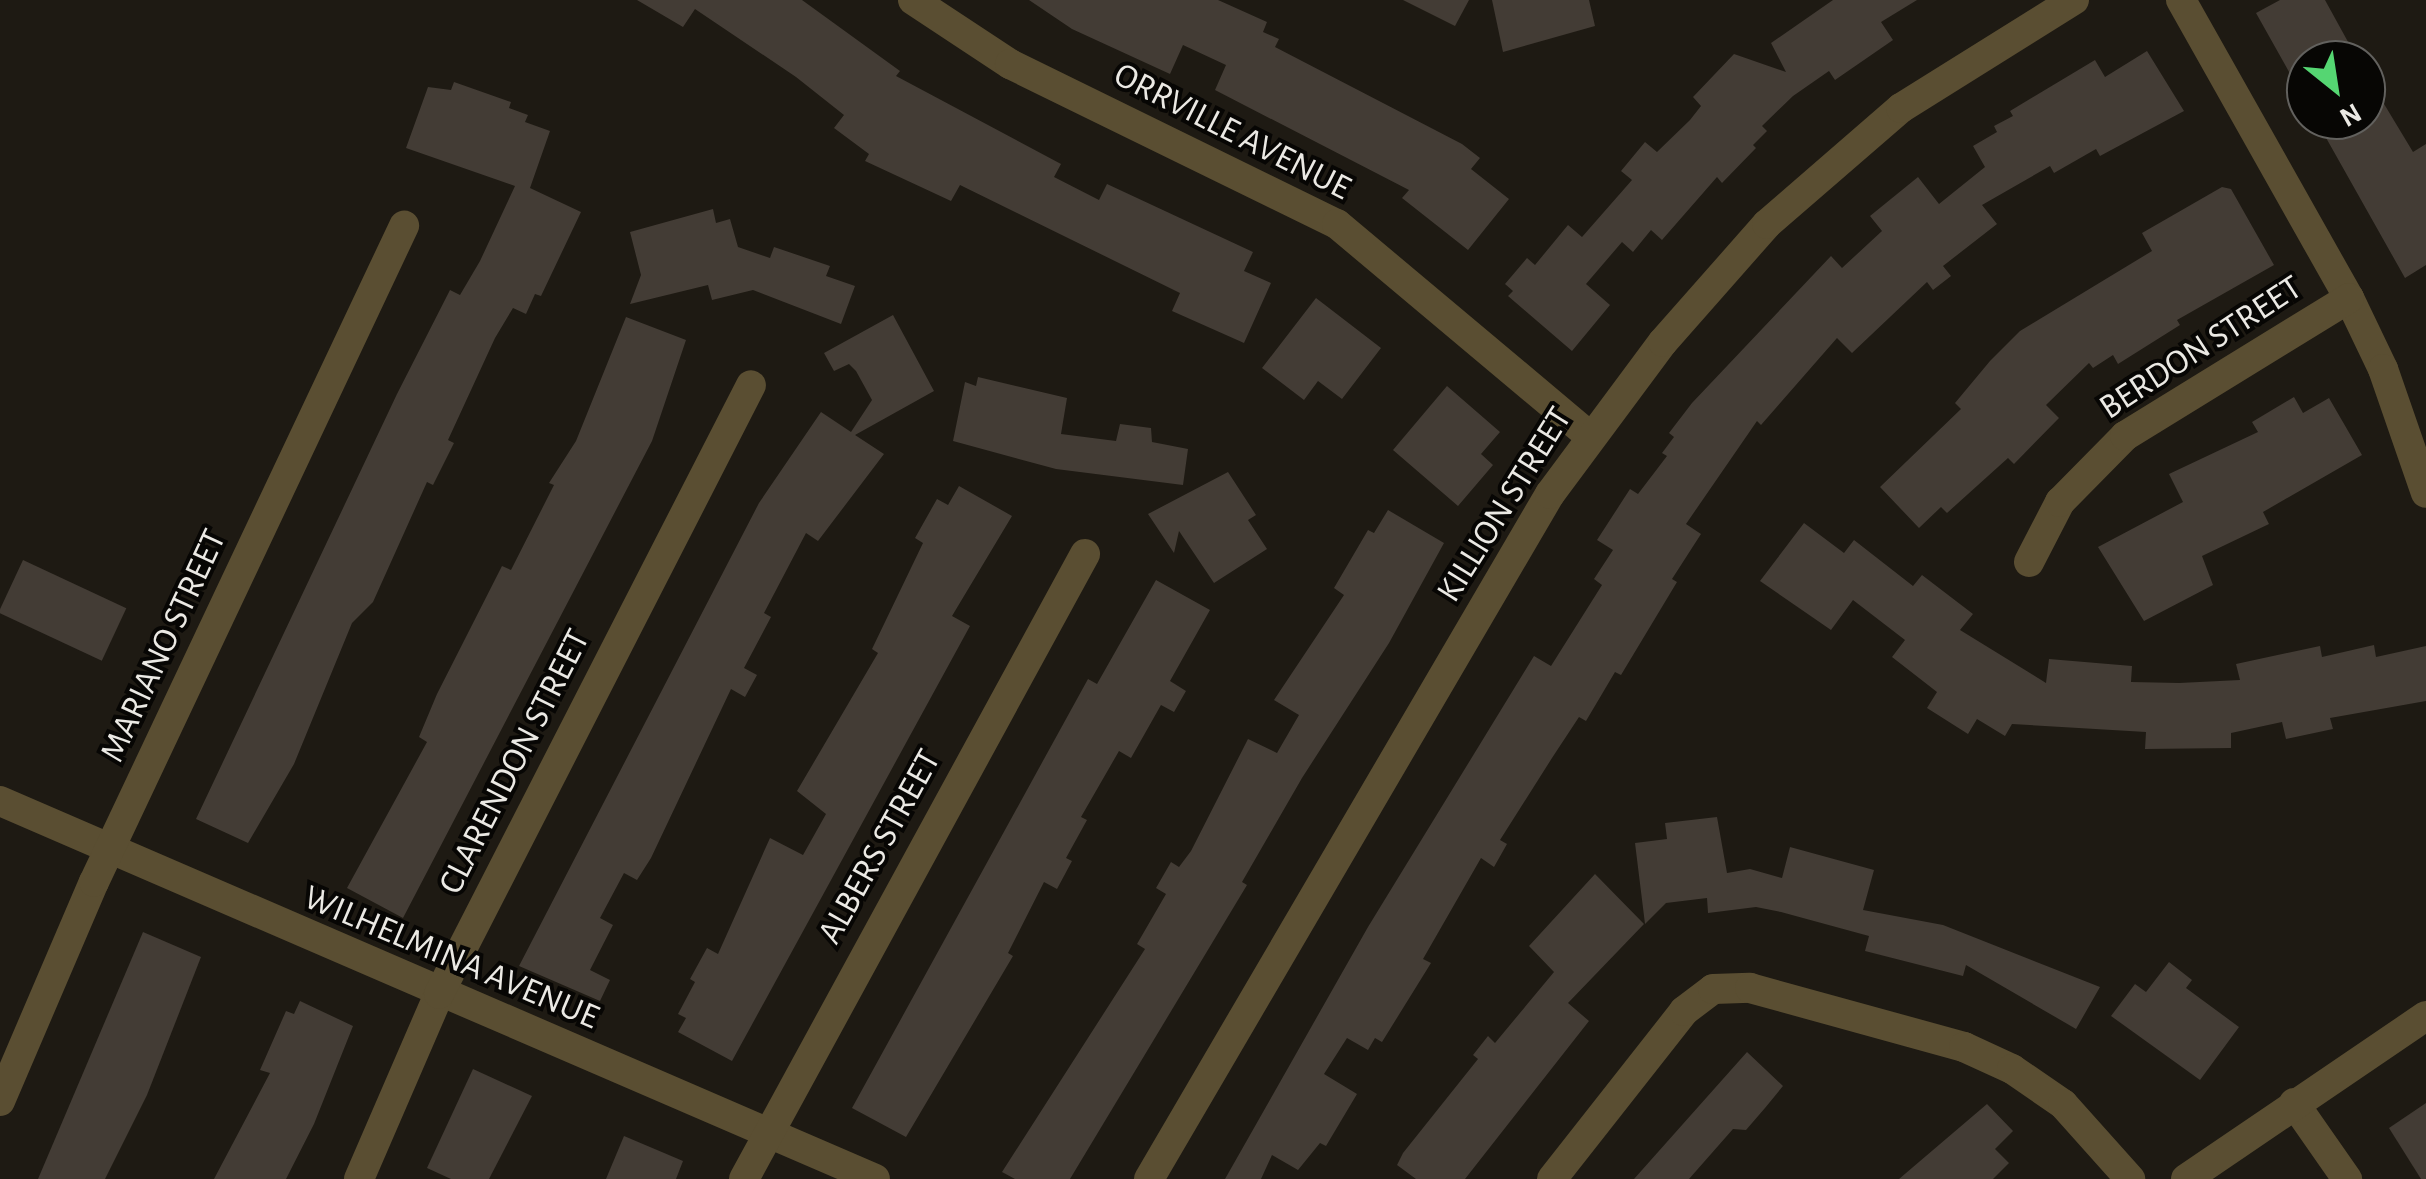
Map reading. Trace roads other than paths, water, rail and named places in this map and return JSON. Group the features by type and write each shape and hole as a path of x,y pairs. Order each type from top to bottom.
{"street":[{"name":"ORRVILLE AVENUE","path":"913,0 1010,64 1337,224 1590,436"},
{"name":"KILLION STREET","path":"1149,1179 1550,494 1590,436 1767,224 1901,108 2074,0"},
{"path":"2181,0 2348,298 2384,370 2426,493"},
{"name":"MARIANO STREET","path":"0,1101 109,850 404,226"},
{"name":"BERDON STREET","path":"2029,562 2060,502 2125,436 2348,298"},
{"name":"CLARENDON STREET","path":"358,1179 439,994 751,385"},
{"name":"ALBERS STREET","path":"744,1179 766,1132 1085,554"},
{"name":"WILHELMINA AVENUE","path":"0,801 439,994 875,1179"},
{"path":"1552,1179 1684,1011 1713,989 1750,988 1964,1047 2012,1069 2062,1104 2130,1179"},
{"path":"2186,1179 2426,1016"},
{"path":"2294,1103 2347,1179"}]}
